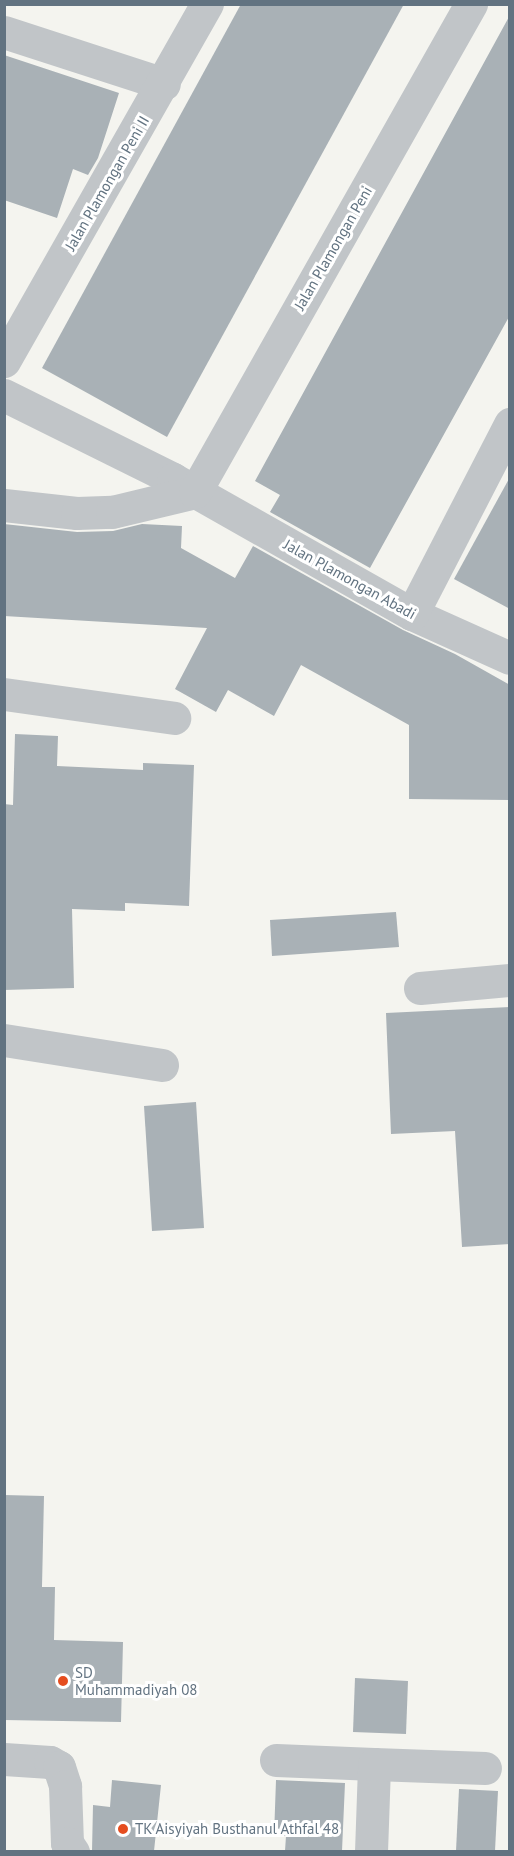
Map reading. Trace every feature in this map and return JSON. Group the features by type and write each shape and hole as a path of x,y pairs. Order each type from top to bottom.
{"street":[{"name":"Jalan Plamongan Peni II","path":"4,362 164,84 207,4"},
{"name":"Jalan Plamongan Peni","path":"195,492 471,4"},
{"path":"4,32 164,84"},
{"name":"Jalan Plamongan Abadi","path":"4,396 195,492 412,614 510,658"},
{"path":"412,614 510,424"},
{"path":"4,505 77,513 112,512 195,492"},
{"path":"4,694 174,718"},
{"path":"420,988 510,980"},
{"path":"4,1040 162,1065"},
{"path":"4,1759 50,1762 59,1767 65,1786 67,1843 74,1851"},
{"path":"276,1760 485,1768"},
{"path":"371,1851 374,1764"}],"building":[{"path":"241,4 404,4 167,437 42,368"},
{"path":"510,15 510,315 370,568 270,512 280,495 255,481"},
{"path":"4,55 119,93 98,158 88,175 73,169 57,218 4,200"},
{"path":"510,477 510,609 454,579"},
{"path":"4,524 77,532 113,531 142,524 182,526 181,548 235,578 253,546 403,630 455,654 510,685 510,800 409,799 409,725 301,665 274,716 228,690 216,712 175,689 207,628 4,616"},
{"path":"15,734 58,736 57,766 143,770 143,763 194,765 189,906 125,903 125,911 72,909 74,988 4,990 4,804 13,805"},
{"path":"396,912 399,947 272,956 270,920"},
{"path":"510,1007 510,1244 462,1247 455,1131 391,1134 386,1013"},
{"path":"196,1102 204,1228 152,1231 144,1106"},
{"name":"SD Muhammadiyah 08","path":"4,1495 44,1496 42,1587 55,1587 54,1640 123,1642 121,1722 4,1720"},
{"path":"355,1678 408,1681 406,1734 353,1732"},
{"name":"TK Aisyiyah Busthanul Athfal 48","path":"112,1780 161,1785 154,1851 92,1851 93,1805 110,1807"},
{"path":"276,1780 345,1783 342,1851 285,1851 286,1836 274,1836"},
{"path":"459,1789 498,1791 495,1851 456,1851"}],"place":[{"name":"SD Muhammadiyah 08","path":"63,1681"},
{"name":"TK Aisyiyah Busthanul Athfal 48","path":"123,1829"}]}
